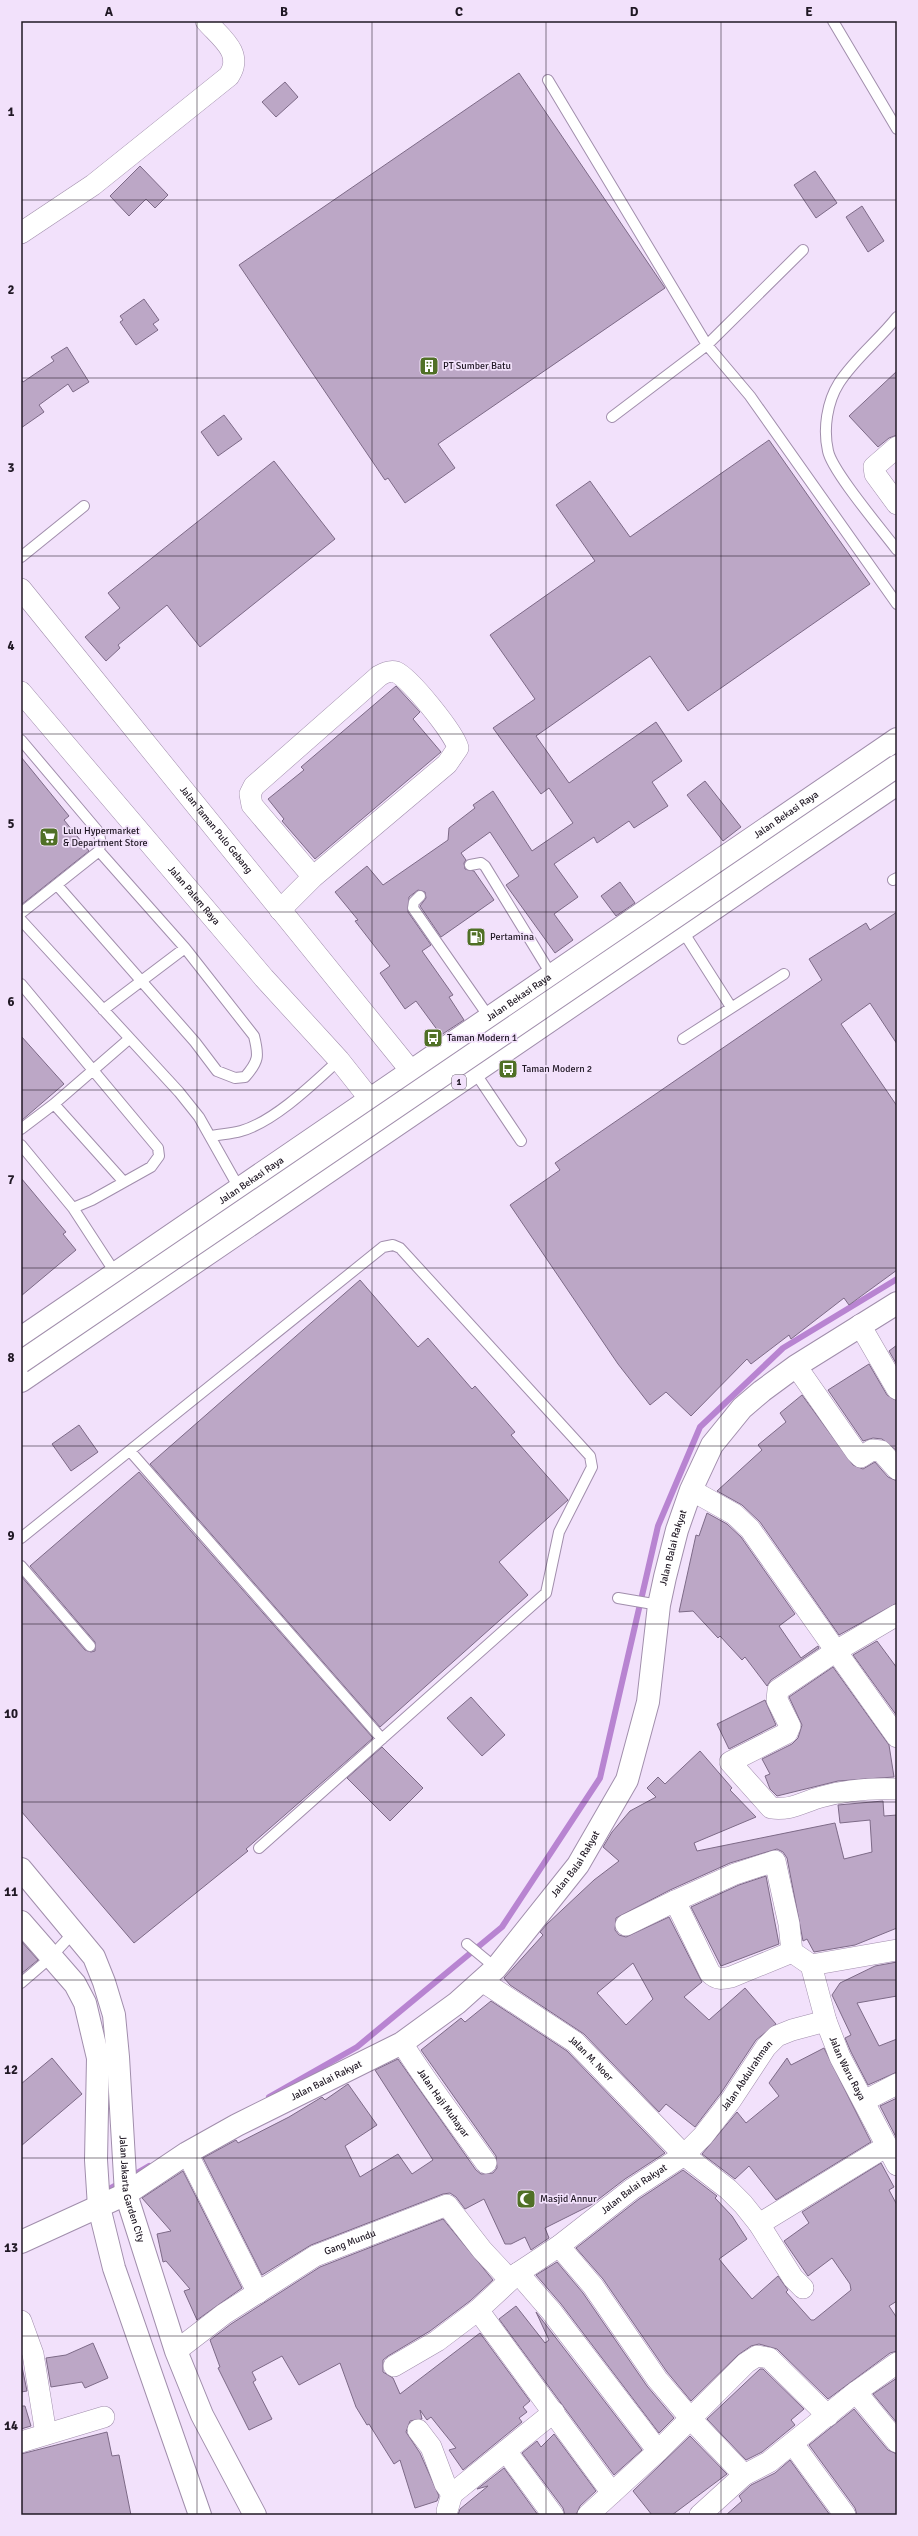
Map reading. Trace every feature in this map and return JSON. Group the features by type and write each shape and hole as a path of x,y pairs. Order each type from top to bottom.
{"main road":[{"name":"Jalan Bekasi Raya","path":"21,1338 116,1274 344,1115 897,739"},
{"path":"21,1362 897,766"},
{"name":"1","path":"21,1381 365,1145 897,784"},
{"path":"344,1115 365,1145"},
{"path":"178,1230 197,1260"},
{"name":"Jalan Balai Rakyat","path":"21,2242 126,2188 237,2125 402,2043 457,2003 488,1970 578,1865 627,1780 648,1702 655,1656 655,1604 677,1530 691,1490 712,1445 726,1426 757,1395 796,1366 897,1303"},
{"name":"Jalan Jakarta Garden City","path":"24,1878 74,1932 94,1957 114,2015 126,2188 176,2351 202,2415 255,2515"},
{"path":"21,1922 50,1958 75,1984 85,2003 98,2058 96,2130 98,2203 114,2268 200,2515"},
{"path":"96,2130 123,2132"}],"street":[{"path":"21,233 93,185 230,76 235,68 236,60 233,53 206,21"},
{"path":"897,447 874,467 875,474 897,504"},
{"name":"Jalan Taman Pulo Gebang","path":"21,589 411,1070"},
{"path":"280,910 313,877 447,764 458,748 456,740 436,712 404,677 395,672 387,672 379,676 254,786 250,794 252,804 313,877"},
{"name":"Jalan Palem Raya","path":"21,692 264,978 339,1060 369,1098"},
{"path":"860,1325 897,1389"},
{"path":"796,1366 856,1452 861,1457 872,1450 881,1451 897,1469"},
{"path":"691,1490 734,1514 750,1529 897,1737"},
{"path":"897,1615 836,1651 778,1690 777,1700 790,1726 787,1733 730,1762 771,1808 781,1809 797,1806 821,1797 872,1788 897,1789"},
{"path":"626,1925 734,1874 775,1861 788,1918 792,1952 811,1965 897,1950"},
{"path":"675,1901 715,1977 730,1977 792,1952"},
{"name":"Jalan Waru Raya","path":"811,1965 826,2021 840,2057 897,2165"},
{"name":"Jalan M. Noer","path":"488,1970 575,2042 684,2155 728,2189 759,2224 793,2278 803,2288"},
{"name":"Jalan Abdulrahman","path":"684,2155 704,2136 766,2047 777,2036 792,2030 826,2021"},
{"name":"Jalan Haji Muhayar","path":"402,2043 426,2082 441,2098 486,2163"},
{"path":"864,2101 897,2084"},
{"path":"759,2224 887,2146"},
{"path":"187,2153 258,2293"},
{"name":"Jalan Balai Rakyat","path":"394,2366 437,2340 478,2310 514,2276 559,2246 632,2189 684,2155"},
{"name":"Gang Mundu","path":"176,2351 224,2314 315,2256 448,2205 482,2250 514,2276"},
{"path":"559,2246 593,2286 657,2379 691,2419 744,2475"},
{"path":"514,2276 551,2311 658,2451"},
{"path":"478,2310 612,2493"},
{"path":"21,2321 33,2354 46,2434"},
{"path":"590,2514 658,2451 746,2363 757,2356 764,2356 828,2416"},
{"path":"700,2515 744,2475 769,2462 856,2392 897,2363"},
{"path":"856,2392 897,2442"},
{"path":"418,2430 431,2447 445,2484 450,2503 506,2452 554,2412"},
{"path":"21,2442 104,2417"},
{"path":"793,2444 845,2515"},
{"path":"506,2452 553,2515"}],"lane":[{"path":"833,21 897,129"},
{"path":"548,80 707,344 758,407 897,604"},
{"path":"612,417 707,344 803,250"},
{"path":"897,317 852,366 838,384 830,404 826,425 828,451 838,470 897,550"},
{"path":"21,558 84,506"},
{"path":"21,740 97,830 101,837 99,851 21,913"},
{"path":"57,885 143,981 217,1071 235,1078 245,1077 256,1065 258,1052 254,1036 185,948 99,851"},
{"path":"470,865 481,863 485,866 551,974"},
{"path":"420,896 414,902 413,908 489,1017"},
{"path":"21,920 179,1092 199,1117 211,1136 239,1188"},
{"path":"682,930 731,1007"},
{"path":"103,1010 185,948"},
{"path":"683,1039 784,974"},
{"path":"21,984 95,1070 158,1148 159,1156 151,1167 92,1200 73,1208"},
{"path":"21,1129 95,1070 129,1039"},
{"path":"211,1136 242,1131 259,1124 298,1096 339,1060"},
{"path":"474,1071 521,1142"},
{"path":"54,1104 124,1181"},
{"path":"21,1145 73,1208 116,1274"},
{"path":"21,1538 383,1247 393,1245 400,1248 590,1456 592,1467 559,1532 546,1592 259,1848"},
{"path":"130,1451 382,1738"},
{"path":"21,1566 90,1646"},
{"path":"621,1599 655,1604"},
{"path":"21,1983 50,1958 74,1932"},
{"path":"469,1946 488,1970"}],"building":[{"name":"PT Sumber Batu","path":"519,73 665,288 438,444 455,468 405,503 388,478 385,480 239,265"},
{"path":"285,82 298,97 276,117 262,102"},
{"path":"140,166 168,195 155,208 146,199 129,216 110,196"},
{"path":"815,171 837,203 816,218 794,185"},
{"path":"862,206 884,241 868,252 846,217"},
{"path":"144,299 159,320 153,324 158,330 136,345 120,322 123,320 120,316"},
{"path":"67,347 89,382 73,392 68,384 39,405 44,412 21,428 21,379 23,382 54,361 51,357"},
{"path":"897,371 897,435 889,438 878,447 849,416"},
{"path":"224,415 242,439 218,456 201,432"},
{"path":"769,440 870,584 688,711 650,656 536,736 569,783 656,722 682,761 652,782 668,806 634,828 629,821 597,843 594,837 554,864 578,897 554,914 573,940 555,953 506,885 519,876 490,832 461,853 466,860 464,863 465,869 474,871 494,900 441,937 420,906 426,898 425,892 418,890 409,897 408,912 431,945 422,951 453,995 449,997 464,1020 441,1035 416,1001 405,1009 380,973 390,966 355,921 358,920 335,892 367,866 383,885 448,840 449,828 475,808 473,805 493,791 532,851 573,823 549,788 541,794 493,728 535,699 490,635 595,561 556,505 590,481 630,537"},
{"path":"274,461 335,539 200,647 167,605 118,645 120,648 106,661 85,637 120,608 108,593"},
{"path":"396,686 420,712 413,719 441,752 315,859 282,821 284,819 268,799 304,770 301,767"},
{"name":"Lulu Hypermarket & Department Store","path":"21,757 69,816 64,820 89,851 21,905"},
{"path":"705,781 741,827 723,841 687,795"},
{"path":"620,882 635,903 616,916 601,896"},
{"path":"897,912 897,1044 870,1003 841,1024 897,1106 897,1270 849,1305 844,1298 791,1339 789,1335 751,1364 747,1359 691,1416 666,1392 650,1405 618,1364 510,1205 560,1170 555,1163 822,980 809,959 866,923 870,930"},
{"path":"21,1036 64,1084 21,1121"},
{"path":"21,1178 66,1232 63,1234 76,1250 21,1296"},
{"path":"360,1280 418,1347 428,1338 472,1389 475,1386 515,1432 511,1435 568,1500 499,1562 528,1595 380,1727 150,1464"},
{"path":"897,1345 897,1365 889,1351"},
{"path":"869,1364 887,1395 897,1401 897,1451 882,1439 873,1438 863,1441 828,1390"},
{"path":"802,1395 853,1465 863,1469 875,1462 888,1477 897,1481 897,1603 839,1635 760,1522 742,1505 717,1491 762,1450 758,1445 786,1422 780,1413"},
{"path":"79,1425 98,1452 71,1471 52,1444"},
{"path":"139,1472 373,1738 246,1849 248,1851 134,1943 21,1811 21,1576 85,1650 91,1652 95,1651 95,1642 30,1566"},
{"path":"707,1513 727,1524 741,1537 795,1614 779,1626 801,1658 818,1646 819,1648 771,1680 767,1686 745,1657 742,1660 720,1636 718,1638 693,1611 679,1612 696,1535 699,1536"},
{"path":"877,1641 897,1668 897,1716 853,1655"},
{"path":"833,1667 889,1745 894,1777 838,1781 777,1796 770,1789 765,1776 770,1774 762,1759 792,1744 798,1738 802,1725 789,1697"},
{"path":"471,1697 505,1735 482,1756 447,1718"},
{"path":"765,1700 776,1725 729,1749 717,1724"},
{"path":"382,1747 423,1788 390,1821 347,1778"},
{"path":"700,1751 732,1788 730,1790 756,1817 694,1843 697,1851 835,1823 844,1859 872,1852 870,1820 840,1823 838,1805 883,1801 884,1816 897,1815 897,1928 855,1945 814,1952 807,1939 803,1941 787,1858 783,1852 777,1849 730,1863 670,1890 616,1918 615,1930 619,1935 626,1937 669,1917 702,1982 684,1997 709,2020 745,1988 776,2024 756,2040 721,2093 695,2127 666,2104 659,2112 584,2034 510,1985 504,1978 543,1935 540,1932 547,1924 594,1880 619,1861 603,1847 612,1832 630,1811 656,1797 647,1788 658,1777 665,1784","holes":["633,1963 653,1999 626,2025 597,1993"]},
{"path":"766,1876 779,1944 721,1966 691,1907 739,1885"},
{"path":"21,1941 38,1960 21,1974"},
{"path":"897,1962 897,1996 857,2003 879,2046 897,2039 897,2072 868,2085 845,2038 851,2035 832,1995 840,1983 875,1966"},
{"path":"491,2001 567,2051 665,2153 625,2179 591,2205 545,2228 549,2238 531,2250 525,2237 511,2244 505,2244 484,2199 465,2209 456,2197 450,2193 443,2194 311,2245 262,2275 203,2158 236,2140 238,2143 289,2117 322,2097 325,2100 348,2084 377,2125 345,2146 360,2177 398,2154 412,2174 433,2160 375,2070 398,2059 476,2170 481,2174 493,2173 497,2168 496,2156 421,2050 461,2018 465,2022"},
{"path":"824,2048 871,2142 776,2200 749,2166 735,2179 702,2154 737,2112 746,2123 779,2096 769,2083 787,2058 791,2065"},
{"path":"52,2058 82,2094 21,2146 21,2084"},
{"path":"897,2098 897,2139 880,2106"},
{"path":"881,2163 894,2187 889,2190 897,2205 897,2301 889,2306 897,2318 897,2351 890,2353 828,2399 777,2349 759,2344 751,2346 738,2355 691,2401 667,2372 603,2279 576,2248 639,2199 683,2170 717,2196 715,2198 732,2216 747,2239 719,2259 752,2299 778,2276 788,2290 786,2292 811,2320 814,2320 851,2290 850,2284 832,2258 808,2276 784,2241 809,2223 802,2212"},
{"path":"183,2171 242,2288 197,2320 184,2291 190,2289 166,2261 163,2262 157,2234 171,2231 142,2198"},
{"path":"443,2219 493,2280 470,2301 430,2331 383,2360 383,2372 393,2378 400,2394 480,2333 530,2401 523,2407 527,2412 519,2418 522,2422 463,2470 449,2450 456,2448 431,2417 427,2420 420,2410 422,2419 410,2421 406,2432 420,2453 439,2496 437,2501 415,2508 400,2460 394,2464 369,2424 367,2425 356,2407 340,2363 299,2385 282,2356 252,2372 256,2380 253,2382 272,2419 249,2430 218,2368 220,2367 210,2340 231,2324 320,2267"},
{"path":"557,2262 583,2293 647,2386 674,2418 659,2433 561,2304 536,2275"},
{"path":"516,2306 545,2343 549,2340 536,2312 642,2450 614,2475 499,2319"},
{"path":"93,2343 108,2378 85,2388 82,2382 51,2387 46,2358 66,2355"},
{"path":"21,2362 27,2391 21,2392"},
{"path":"760,2369 763,2369 804,2409 791,2420 795,2425 762,2452 746,2460 707,2419"},
{"path":"897,2378 897,2423 873,2394"},
{"path":"21,2406 25,2406 31,2426 21,2429"},
{"path":"854,2409 888,2450 897,2454 897,2515 857,2515 855,2508 809,2445"},
{"path":"107,2432 112,2456 119,2455 131,2515 21,2515 21,2454"},
{"path":"554,2434 596,2491 580,2506 576,2515 565,2515 563,2508 522,2453 537,2441 541,2447"},
{"path":"690,2436 727,2474 672,2515 652,2515 633,2491"},
{"path":"790,2460 830,2515 726,2515 742,2501 739,2496 751,2485 775,2473"},
{"path":"504,2468 538,2515 458,2515 460,2509 488,2486 477,2489"}],"waterway":[{"path":"269,2097 357,2047 502,1927 600,1778 658,1526 700,1427 783,1348 897,1279"},
{"path":"130,2177 149,2166"},
{"path":"102,2193 122,2182"}],"place":[{"name":"PT Sumber Batu","path":"429,366"},
{"name":"Lulu Hypermarket & Department Store","path":"49,837"},
{"name":"Pertamina","path":"476,937"},
{"name":"Taman Modern 1","path":"433,1038"},
{"name":"Taman Modern 2","path":"508,1069"},
{"name":"Masjid Annur","path":"526,2199"}]}
